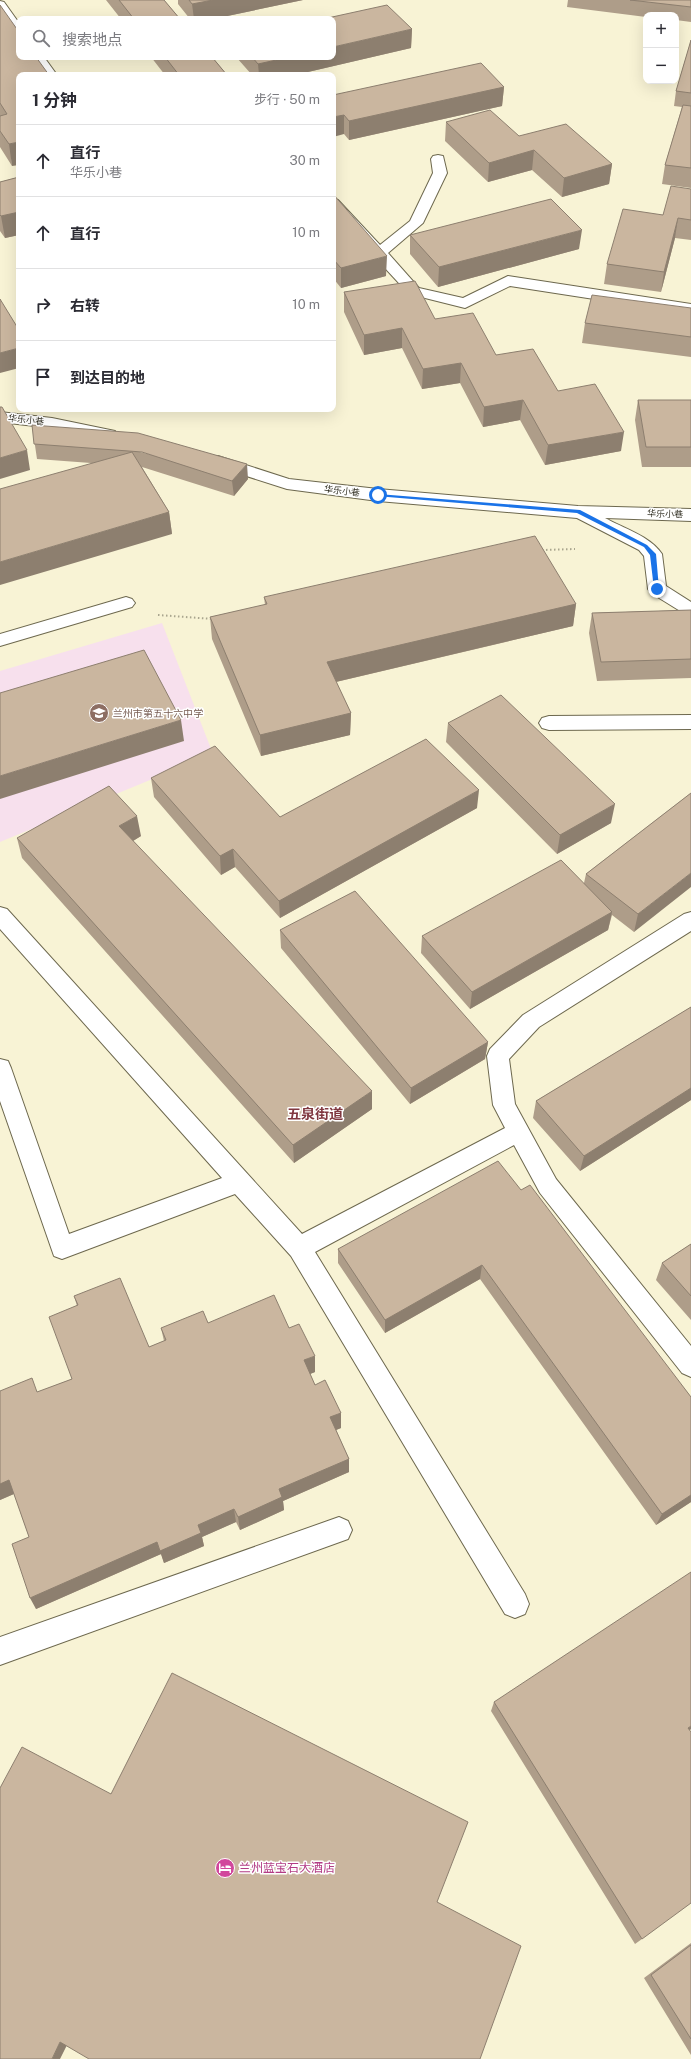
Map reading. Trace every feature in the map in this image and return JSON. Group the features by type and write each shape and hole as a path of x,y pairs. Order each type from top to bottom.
{"street":[{"path":"0,5 16,28"},
{"path":"39,60 48,72"},
{"path":"378,252 416,223 440,173 438,159"},
{"path":"336,205 414,292 465,303 508,281 691,309"},
{"name":"华乐小巷","path":"0,417 52,423 122,437"},
{"name":"华乐小巷","path":"200,454 287,484 378,495 578,512 691,515"},
{"path":"578,512 645,546 653,554 657,589 691,610"},
{"path":"0,640 126,603"},
{"path":"549,723 691,722"},
{"path":"0,914 299,1248 515,1604"},
{"path":"691,920 531,1021 498,1056 504,1105 548,1186 691,1364"},
{"path":"0,1068 62,1248 239,1182"},
{"path":"299,1248 518,1132"},
{"path":"0,1651 339,1530"}],"path":[{"path":"537,550 576,549"},
{"path":"126,603 139,611 169,617 210,620 218,618"}],"shaded area":[{"name":"兰州市第五十六中学","path":"162,623 213,754 0,842 0,671"}],"building":[{"path":"119,0 164,0 177,16 132,16"},
{"path":"189,0 213,0 192,4"},
{"path":"630,0 691,0 691,7"},
{"path":"0,5 16,28 16,60 38,60 47,72 16,72 16,143 9,144 0,131 0,116 7,114 0,103"},
{"path":"387,5 412,29 336,46 336,16"},
{"path":"691,40 691,93 676,91"},
{"path":"167,60 214,60 224,72 177,72"},
{"path":"255,60 276,60 258,64"},
{"path":"481,63 504,87 349,121 344,115 336,116 336,94"},
{"path":"683,105 691,106 691,168 665,165"},
{"path":"490,110 519,136 566,124 612,164 564,178 534,150 489,163 446,122"},
{"path":"16,178 16,213 0,215 0,182"},
{"path":"671,186 691,189 691,220 678,218 664,272 607,264 623,209 663,215"},
{"path":"336,197 387,256 341,268 336,262"},
{"path":"551,199 582,230 439,267 410,235"},
{"path":"415,281 435,319 473,313 496,355 533,349 558,391 595,384 624,432 548,445 523,400 484,407 461,363 423,369 402,328 364,335 344,292"},
{"path":"592,295 691,308 691,337 585,323"},
{"path":"0,299 16,325 16,349 0,353"},
{"path":"638,400 691,400 691,447 646,447"},
{"path":"0,407 2,407 27,450 0,458"},
{"path":"32,425 138,433 247,464 232,481 142,452 34,444"},
{"path":"132,452 169,512 0,562 0,489"},
{"path":"535,536 576,604 327,662 351,713 260,735 210,617 267,604 264,597"},
{"path":"691,610 691,659 601,662 592,613"},
{"path":"144,650 181,720 0,776 0,693"},
{"path":"501,695 615,804 560,835 448,723"},
{"path":"426,739 479,790 279,901 233,849 220,856 151,778 215,746 280,817"},
{"path":"109,786 137,816 119,826 372,1091 293,1145 17,838"},
{"path":"691,793 691,873 638,914 586,874"},
{"path":"561,860 612,912 472,992 422,936"},
{"path":"355,891 488,1042 411,1088 280,930"},
{"path":"691,1007 691,1088 584,1156 536,1101"},
{"path":"498,1161 521,1190 530,1185 691,1397 691,1495 662,1514 482,1265 385,1320 338,1249"},
{"path":"691,1244 691,1296 662,1263"},
{"path":"120,1278 149,1347 166,1340 161,1328 203,1311 208,1323 274,1295 289,1328 299,1324 315,1356 304,1360 315,1385 325,1380 341,1413 330,1417 349,1459 279,1489 282,1497 238,1517 234,1509 198,1525 201,1533 160,1551 157,1542 30,1598 12,1544 29,1537 9,1480 0,1484 0,1391 32,1378 37,1392 72,1379 49,1317 78,1305 74,1296"},
{"path":"691,1572 691,1726 688,1728 691,1732 691,1903 642,1939 494,1702"},
{"name":"兰州蓝宝石大酒店","path":"172,1673 468,1822 437,1902 521,1946 480,2059 89,2059 60,2042 52,2059 0,2059 0,1788 22,1747 111,1794"},
{"path":"691,1945 691,2039 651,1975"}],"place":[{"name":"兰州市第五十六中学","path":"99,713"},
{"name":"兰州蓝宝石大酒店","path":"225,1868"}],"district":[{"name":"五泉街道","path":"315,1114"}],"route":[{"path":"378,495 578,512 645,546 653,554 657,589"}]}
